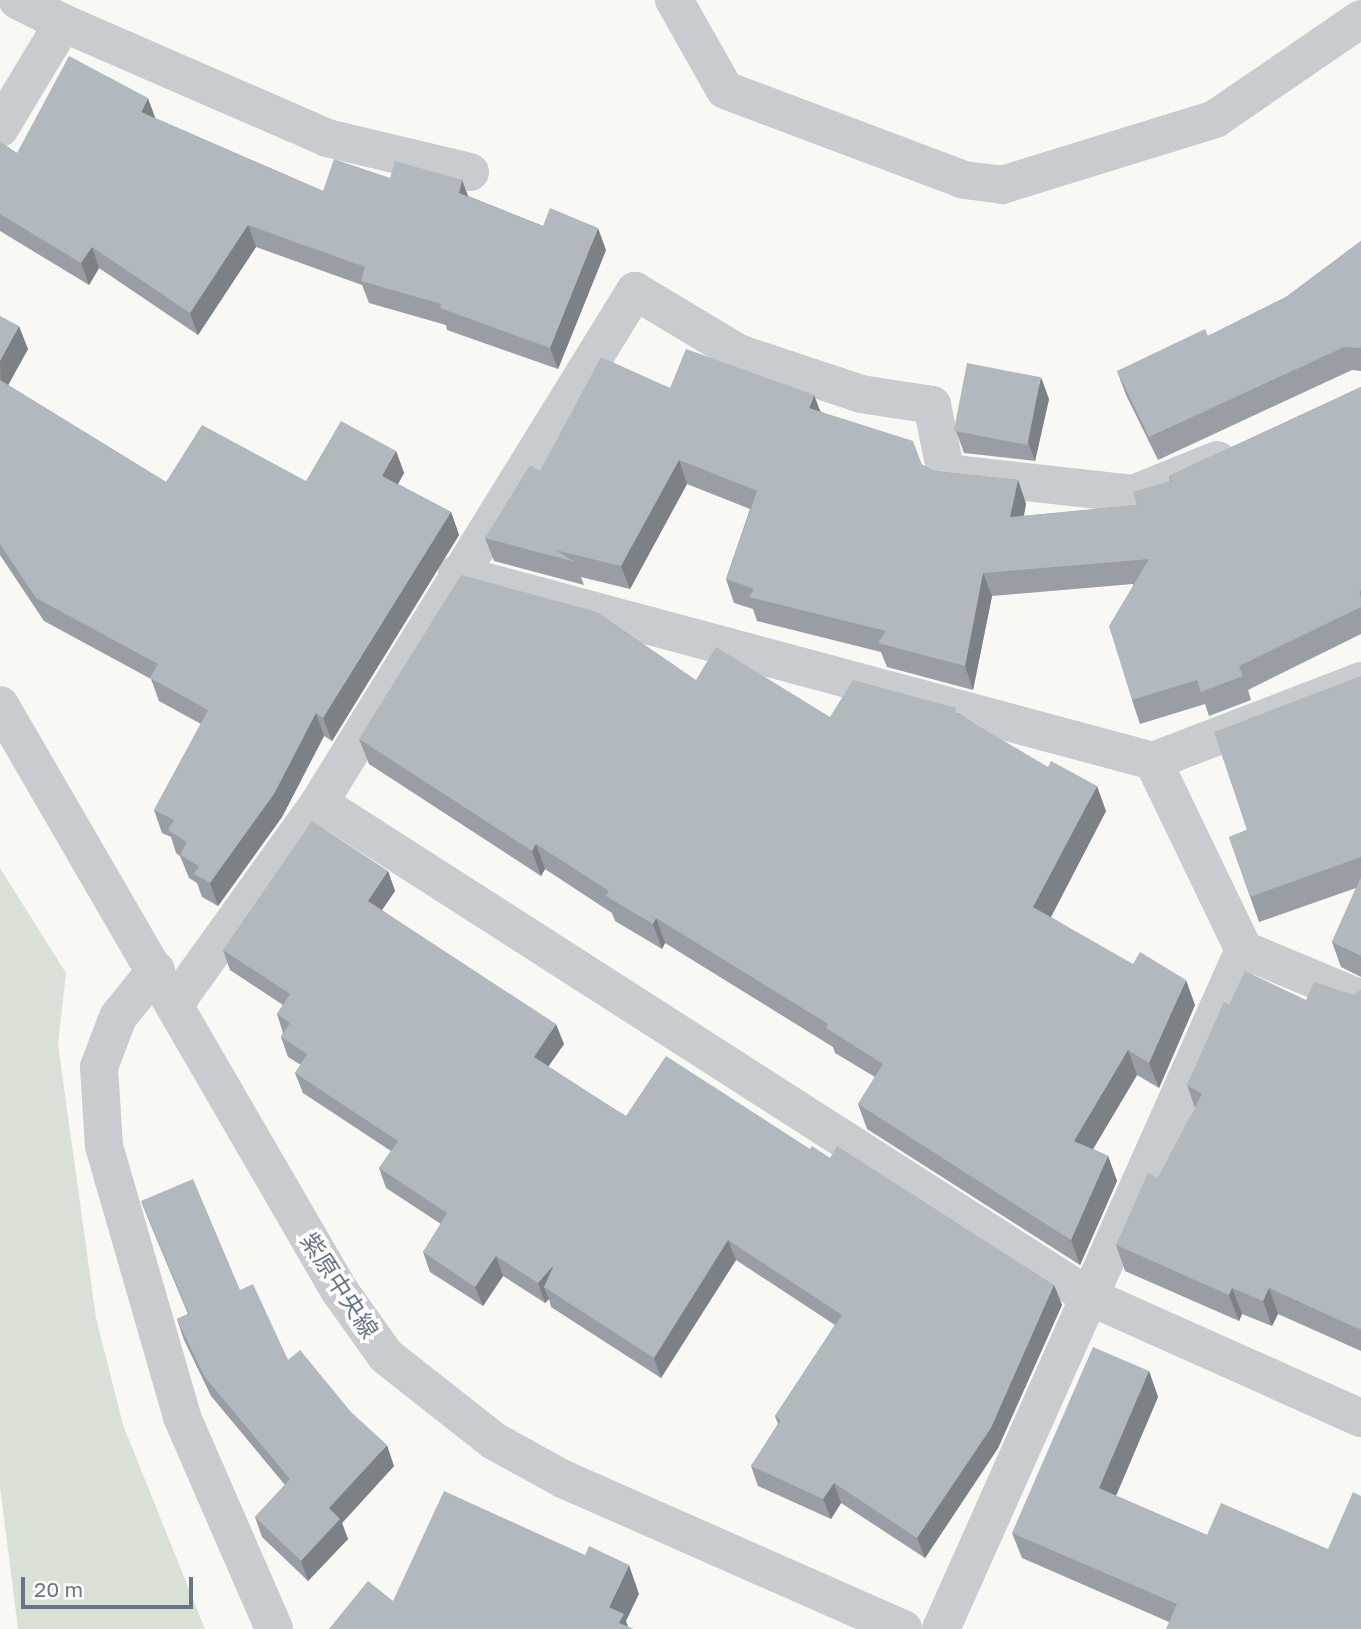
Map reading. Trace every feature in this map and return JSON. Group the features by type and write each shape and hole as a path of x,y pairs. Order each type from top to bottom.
{"street":[{"path":"17,0 63,23 327,138 470,172"},
{"path":"674,0 725,90 964,180 1002,185 1215,119 1361,19"},
{"path":"0,128 63,23"},
{"path":"174,1005 319,803 457,573 635,291 738,353 861,394 932,405 946,473 1133,494 1252,444"},
{"path":"457,573 1153,761 1361,681"},
{"name":"紫原中央線","path":"0,705 156,970 339,1290 386,1356 439,1401 494,1441 563,1479 903,1629"},
{"path":"1153,761 1244,950 1361,999"},
{"path":"319,803 1088,1296 1361,1418"},
{"path":"941,1629 1244,950"},
{"path":"156,970 118,1017 99,1067 104,1146 182,1417 274,1629"}],"shaded area":[{"path":"0,868 66,973 58,1044 96,1318 123,1425 205,1629 18,1629 0,1487"}],"building":[{"path":"69,56 148,98 141,112 323,191 334,159 390,178 395,161 462,180 459,193 543,226 550,208 598,228 550,348 440,308 441,304 361,281 365,267 248,225 190,313 92,247 81,263 0,214 0,142 17,153"},
{"path":"1361,241 1361,348 1344,347 1149,437 1117,371 1205,329 1208,336 1286,297"},
{"path":"0,316 19,326 0,361"},
{"path":"686,349 814,395 809,408 913,441 922,465 934,471 1018,480 1010,517 1137,505 1133,492 1171,481 1169,476 1361,387 1361,607 1239,666 1243,676 1201,692 1197,680 1132,700 1109,626 1149,559 983,573 965,666 878,643 886,631 749,597 754,589 726,579 757,491 679,460 621,566 555,550 575,562 485,538 530,465 540,471 601,357 670,388"},
{"path":"967,363 1041,377 1027,445 954,431"},
{"path":"0,380 166,482 202,425 306,481 341,421 396,451 382,476 451,512 323,718 316,713 274,794 210,883 194,874 199,866 180,855 187,842 168,830 174,820 154,810 208,710 150,678 158,664 36,598 0,544"},
{"path":"461,575 597,612 696,680 716,647 830,717 853,680 956,708 955,712 1048,767 1051,761 1097,786 1033,907 1133,964 1140,952 1186,980 1149,1063 1128,1050 1074,1141 1108,1156 1071,1240 858,1104 883,1064 826,1028 828,1024 656,918 653,924 606,896 609,891 536,844 532,851 359,739"},
{"path":"1361,676 1361,857 1250,897 1229,837 1247,830 1214,732"},
{"path":"312,821 388,871 368,901 556,1024 534,1057 616,1110 626,1116 666,1056 810,1149 812,1146 830,1158 837,1146 1054,1285 991,1428 917,1538 834,1483 823,1499 751,1466 781,1420 775,1416 842,1315 728,1240 654,1358 544,1287 554,1265 538,1283 496,1256 475,1287 423,1252 447,1213 379,1168 398,1141 295,1073 307,1054 281,1037 290,1023 277,1014 290,994 223,950"},
{"path":"1361,877 1361,956 1332,942"},
{"path":"1245,971 1306,1000 1314,982 1354,995 1361,990 1361,1330 1269,1288 1263,1301 1232,1288 1229,1295 1116,1245 1148,1173 1158,1178 1202,1094 1187,1085 1224,1002 1229,1005"},
{"path":"193,1179 240,1290 253,1284 288,1360 300,1350 351,1412 387,1445 329,1508 340,1519 301,1561 255,1517 290,1479 204,1376 177,1319 189,1314 141,1201"},
{"path":"1093,1347 1149,1371 1099,1488 1207,1535 1221,1503 1328,1549 1353,1492 1361,1496 1361,1629 1166,1629 1177,1604 1012,1533"},
{"path":"444,1491 585,1555 589,1546 629,1565 609,1607 624,1614 619,1623 634,1629 329,1629 368,1581 393,1601"}]}
